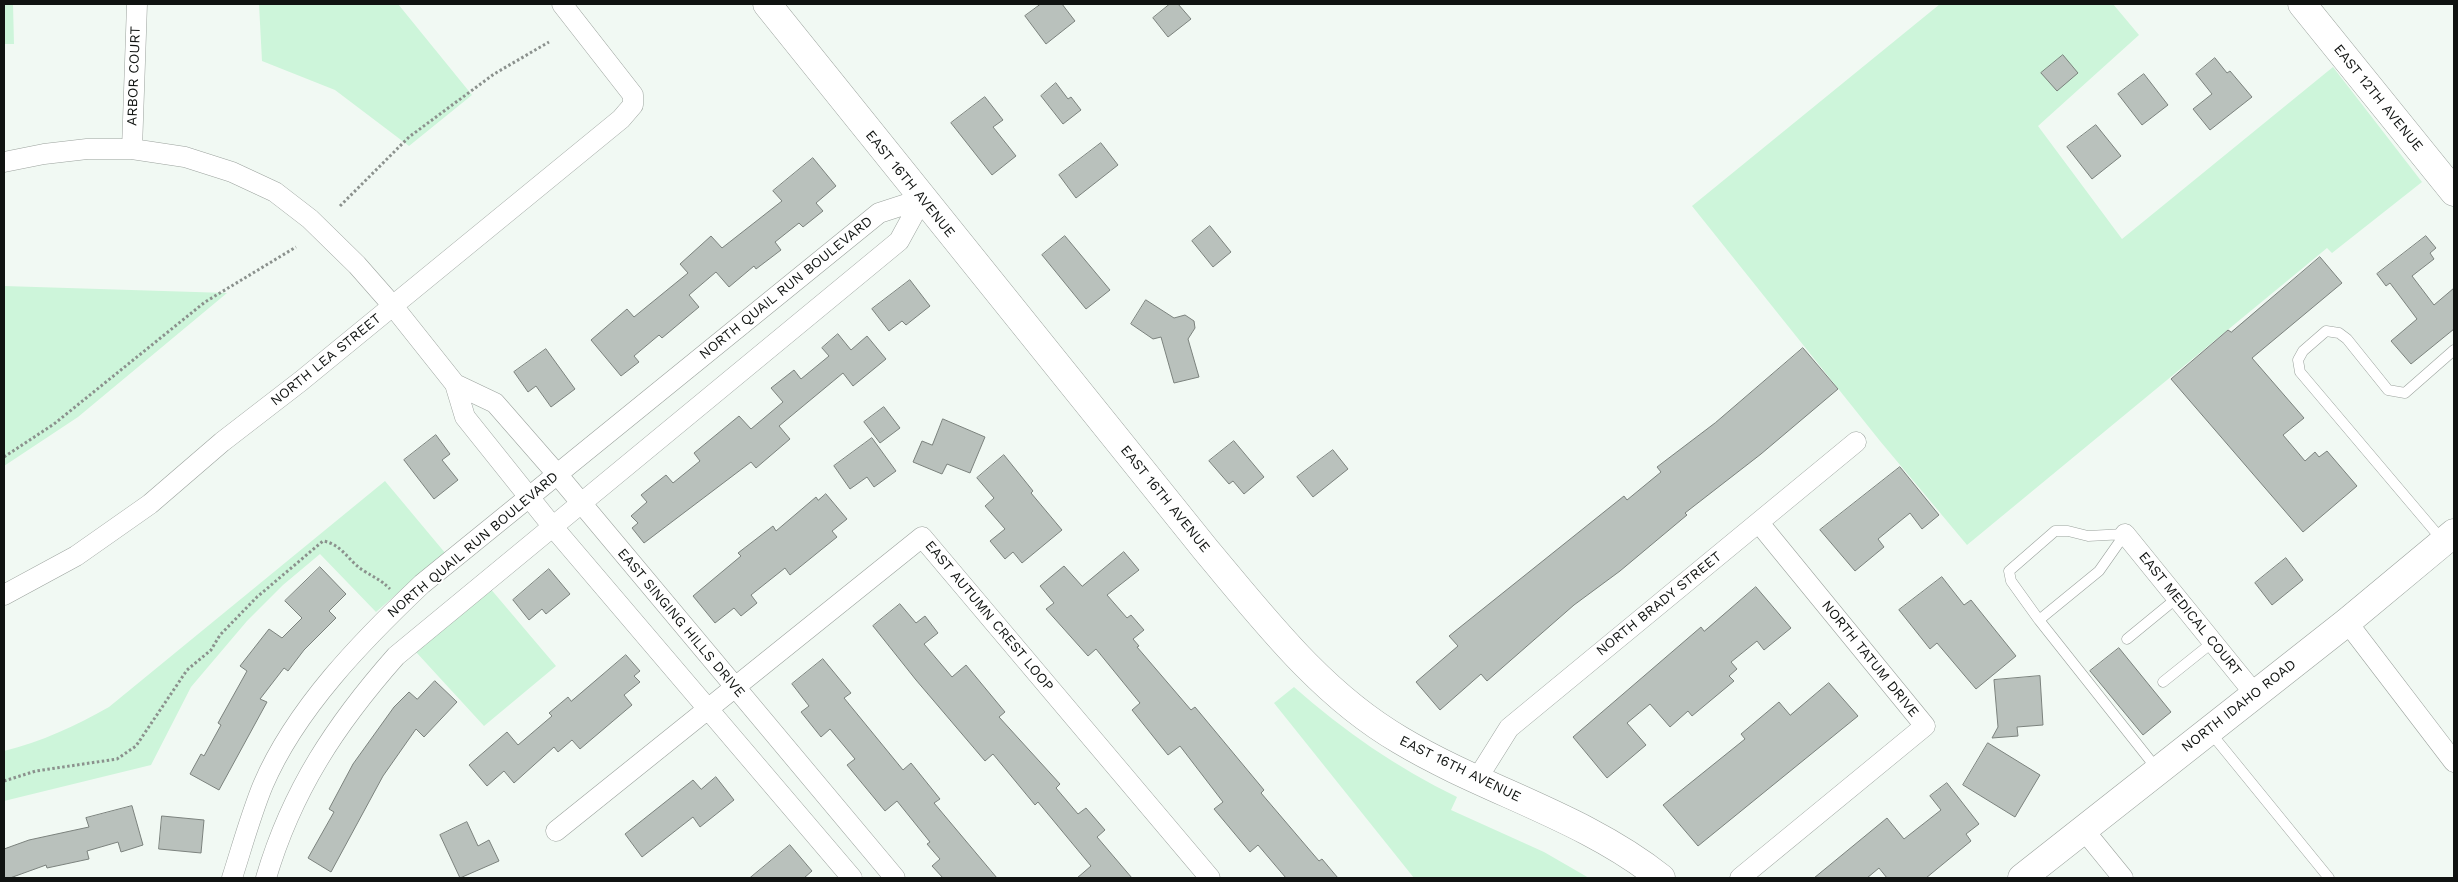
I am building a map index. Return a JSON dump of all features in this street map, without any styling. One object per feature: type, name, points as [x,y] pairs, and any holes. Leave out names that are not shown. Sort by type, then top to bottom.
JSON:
[{"type":"street","name":"ARBOR COURT","points":[[132,149],[137,4]]},
{"type":"street","name":"NORTH LEA STREET","points":[[4,596],[76,556],[150,504],[222,442],[301,381],[621,119],[633,105],[634,95],[562,4]]},
{"type":"street","name":"EAST 16TH AVENUE","points":[[767,4],[1206,550],[1265,620],[1317,676],[1365,717],[1398,739],[1429,757],[1583,828],[1661,878]]},
{"type":"street","name":"EAST 12TH AVENUE","points":[[2302,4],[2454,192]]},
{"type":"street","name":"EAST SINGING HILLS DRIVE","points":[[4,162],[44,154],[87,149],[132,149],[185,157],[232,172],[275,192],[317,225],[358,265],[455,384],[465,417],[552,526],[852,878]]},
{"type":"street","name":"NORTH QUAIL RUN BOULEVARD","points":[[232,878],[264,784],[287,742],[323,688],[382,622],[422,584],[879,213],[922,199]]},
{"type":"street","points":[[266,878],[299,794],[325,746],[357,701],[396,656],[899,241],[922,199]]},
{"type":"street","name":"EAST SINGING HILLS DRIVE","points":[[455,384],[495,402],[895,878]]},
{"type":"street","name":"NORTH BRADY STREET","points":[[1477,779],[1509,728],[1856,442]]},
{"type":"street","name":"NORTH TATUM DRIVE","points":[[1740,878],[1925,726],[1759,523]]},
{"type":"street","name":"EAST MEDICAL COURT","points":[[2125,534],[2254,693]]},
{"type":"street","name":"EAST AUTUMN CREST LOOP","points":[[736,687],[922,537],[1210,878]]},
{"type":"street","name":"NORTH IDAHO ROAD","points":[[2022,878],[2254,693],[2347,622],[2449,537]]},
{"type":"street","points":[[2347,622],[2454,762]]},
{"type":"street","points":[[556,831],[736,687]]},
{"type":"street","points":[[2083,829],[2123,878]]},
{"type":"lane","points":[[2449,537],[2300,372],[2298,360],[2303,352],[2326,331],[2339,333],[2347,339],[2388,390],[2405,393],[2454,350]]},
{"type":"lane","points":[[2125,534],[2088,536],[2055,530],[2009,571],[2011,581],[2039,620],[2158,770]]},
{"type":"lane","points":[[2039,620],[2099,572],[2125,534]]},
{"type":"lane","points":[[2127,639],[2177,598]]},
{"type":"lane","points":[[2163,682],[2213,642]]},
{"type":"lane","points":[[2209,730],[2329,878]]},
{"type":"path","points":[[340,206],[409,137],[494,74],[549,42]]},
{"type":"path","points":[[4,457],[54,424],[205,302],[296,247]]},
{"type":"path","points":[[4,781],[36,771],[117,759],[128,753],[145,735],[187,670],[211,650],[220,635],[257,596],[323,541],[332,542],[363,571],[378,578],[390,590]]},
{"type":"green space","points":[[4,4],[13,4],[14,44],[4,44]]},
{"type":"green space","points":[[259,4],[398,4],[472,95],[409,146],[335,90],[262,61]]},
{"type":"green space","points":[[1940,4],[2113,4],[2139,35],[2038,126],[2122,239],[2333,67],[2422,182],[2332,253],[2327,248],[1967,545],[1880,441],[1692,206]]},
{"type":"green space","points":[[4,286],[227,293],[78,417],[4,466]]},
{"type":"green space","points":[[385,481],[446,554],[376,612],[320,554],[283,585],[247,621],[191,687],[151,765],[4,801],[4,751],[58,733],[109,707]]},
{"type":"green space","points":[[489,587],[556,666],[484,726],[416,652]]},
{"type":"green space","points":[[1294,687],[1332,719],[1372,748],[1413,774],[1457,797],[1451,810],[1544,852],[1589,878],[1414,878],[1274,703]]},
{"type":"building","points":[[1041,4],[1062,4],[1075,21],[1046,44],[1025,16]]},
{"type":"building","points":[[1170,4],[1178,4],[1191,19],[1168,37],[1153,18]]},
{"type":"building","points":[[2063,55],[2078,73],[2057,91],[2041,73]]},
{"type":"building","points":[[2215,58],[2227,73],[2230,71],[2252,97],[2210,130],[2193,109],[2212,94],[2196,74]]},
{"type":"building","points":[[2144,74],[2168,105],[2142,125],[2118,94]]},
{"type":"building","points":[[1056,83],[1068,99],[1071,97],[1081,110],[1063,124],[1041,96]]},
{"type":"building","points":[[985,97],[1003,120],[993,127],[1016,156],[992,175],[951,123]]},
{"type":"building","points":[[2096,125],[2121,156],[2092,179],[2067,147]]},
{"type":"building","points":[[1101,143],[1118,165],[1076,198],[1059,175]]},
{"type":"building","points":[[813,158],[836,186],[816,203],[823,211],[803,227],[799,223],[775,242],[781,250],[756,269],[754,266],[729,287],[716,272],[689,295],[699,307],[662,338],[659,335],[634,356],[639,362],[621,376],[591,340],[627,309],[634,317],[688,273],[680,264],[711,236],[722,248],[782,201],[773,191]]},
{"type":"building","points":[[1210,226],[1231,252],[1213,267],[1192,241]]},
{"type":"building","points":[[1065,236],[1110,290],[1086,309],[1042,255]]},
{"type":"building","points":[[2426,236],[2436,248],[2430,253],[2434,259],[2412,276],[2434,305],[2454,288],[2454,329],[2411,364],[2391,341],[2417,319],[2390,283],[2386,286],[2377,274]]},
{"type":"building","points":[[2320,257],[2342,283],[2252,358],[2304,418],[2283,435],[2305,461],[2315,452],[2319,457],[2327,451],[2357,486],[2303,532],[2171,379],[2228,330],[2231,332]]},
{"type":"building","points":[[910,280],[930,306],[906,325],[902,321],[889,331],[872,309]]},
{"type":"building","points":[[1146,300],[1174,318],[1185,315],[1194,321],[1195,328],[1188,339],[1199,377],[1174,383],[1161,337],[1153,339],[1131,324]]},
{"type":"building","points":[[838,334],[851,350],[867,336],[886,359],[853,386],[843,373],[779,426],[790,439],[756,468],[751,462],[644,543],[632,528],[638,523],[631,516],[647,502],[641,495],[666,475],[673,483],[700,461],[694,453],[739,416],[751,429],[783,402],[771,388],[794,370],[801,379],[829,356],[822,348]]},
{"type":"building","points":[[1803,348],[1838,389],[1761,454],[1685,513],[1687,515],[1620,571],[1574,605],[1487,681],[1481,674],[1440,710],[1416,682],[1458,646],[1449,636],[1624,496],[1627,500],[1661,472],[1657,467],[1715,423]]},
{"type":"building","points":[[546,349],[575,389],[551,407],[536,386],[528,392],[514,372]]},
{"type":"building","points":[[884,407],[900,428],[880,443],[864,422]]},
{"type":"building","points":[[943,419],[985,437],[970,473],[947,464],[942,474],[913,462],[922,441],[932,445]]},
{"type":"building","points":[[436,435],[450,454],[442,460],[458,480],[434,499],[404,460]]},
{"type":"building","points":[[872,438],[896,471],[874,487],[867,477],[850,489],[834,466]]},
{"type":"building","points":[[1234,441],[1264,477],[1244,494],[1233,481],[1229,484],[1209,461]]},
{"type":"building","points":[[1333,450],[1348,469],[1313,497],[1297,477]]},
{"type":"building","points":[[1004,455],[1033,491],[1031,493],[1062,530],[1022,563],[1013,552],[1005,559],[990,541],[1005,529],[985,506],[994,498],[977,478]]},
{"type":"building","points":[[1900,467],[1939,515],[1922,529],[1910,513],[1878,539],[1884,547],[1855,571],[1820,530]]},
{"type":"building","points":[[826,494],[847,519],[832,531],[837,537],[790,575],[785,568],[751,595],[757,603],[741,616],[734,608],[715,623],[693,596],[741,556],[738,553],[773,526],[776,531],[816,497],[818,500]]},
{"type":"building","points":[[1124,552],[1139,570],[1107,595],[1127,618],[1131,615],[1144,630],[1133,639],[1139,646],[1137,647],[1191,710],[1195,707],[1264,790],[1261,793],[1319,861],[1322,859],[1338,878],[1286,878],[1258,845],[1250,852],[1214,809],[1223,802],[1180,746],[1168,755],[1132,710],[1140,703],[1096,649],[1088,656],[1046,609],[1054,603],[1040,586],[1064,566],[1082,586]]},
{"type":"building","points":[[2286,558],[2303,580],[2272,605],[2255,583]]},
{"type":"building","points":[[320,567],[346,594],[329,611],[336,618],[304,650],[288,671],[284,668],[260,699],[267,702],[219,790],[190,774],[201,754],[204,756],[221,725],[218,723],[247,671],[240,666],[269,629],[282,638],[302,618],[285,601]]},
{"type":"building","points":[[549,569],[570,594],[546,614],[542,609],[529,620],[513,600]]},
{"type":"building","points":[[1942,577],[1964,605],[1971,600],[2016,656],[1976,689],[1937,643],[1930,649],[1899,610]]},
{"type":"building","points":[[1756,587],[1791,628],[1764,650],[1757,641],[1731,662],[1737,669],[1729,676],[1734,681],[1692,716],[1688,711],[1670,727],[1650,704],[1627,723],[1646,745],[1607,778],[1573,737],[1701,627],[1704,631]]},
{"type":"building","points":[[900,604],[916,623],[925,616],[938,633],[924,644],[952,677],[966,665],[1005,712],[999,717],[1060,784],[1056,788],[1078,814],[1086,808],[1105,830],[1097,837],[1132,878],[1077,878],[1091,866],[1038,802],[1035,805],[993,754],[985,761],[873,626]]},
{"type":"building","points":[[2119,648],[2171,712],[2143,735],[2090,671]]},
{"type":"building","points":[[626,655],[640,671],[634,676],[640,682],[624,695],[632,705],[580,749],[572,740],[558,752],[554,747],[514,783],[504,771],[487,786],[469,765],[507,732],[518,745],[552,716],[549,713],[568,697],[571,701]]},
{"type":"building","points":[[823,659],[851,693],[844,698],[903,770],[911,763],[940,799],[934,803],[997,878],[943,878],[932,866],[940,859],[927,844],[930,842],[897,801],[885,811],[847,765],[855,759],[830,729],[821,737],[801,712],[809,706],[792,684]]},
{"type":"building","points":[[2040,676],[2043,725],[2017,727],[2018,736],[1992,738],[1998,727],[1994,680]]},
{"type":"building","points":[[435,681],[457,702],[424,737],[416,729],[383,776],[331,872],[308,858],[334,812],[329,809],[353,764],[394,707],[409,692],[417,699]]},
{"type":"building","points":[[1829,683],[1858,716],[1698,846],[1663,805],[1745,739],[1741,734],[1779,702],[1790,715]]},
{"type":"building","points":[[1988,743],[2040,775],[2015,817],[1963,785]]},
{"type":"building","points":[[716,777],[734,800],[700,827],[693,817],[642,857],[625,834],[693,780],[701,789]]},
{"type":"building","points":[[1947,783],[1979,824],[1966,834],[1971,841],[1926,878],[1887,878],[1879,868],[1867,878],[1814,878],[1887,818],[1904,839],[1941,810],[1930,796]]},
{"type":"building","points":[[132,806],[143,845],[121,852],[118,842],[87,851],[89,859],[47,868],[46,865],[10,878],[4,878],[4,849],[29,840],[89,827],[86,818]]},
{"type":"building","points":[[162,816],[204,820],[201,853],[159,849]]},
{"type":"building","points":[[467,822],[478,846],[489,840],[499,861],[460,878],[440,835]]},
{"type":"building","points":[[790,845],[812,871],[804,878],[750,878]]}]
